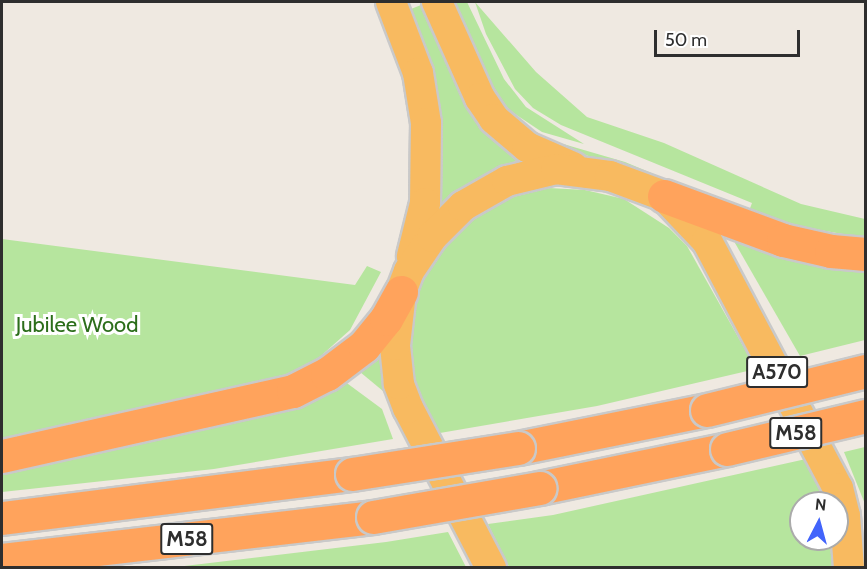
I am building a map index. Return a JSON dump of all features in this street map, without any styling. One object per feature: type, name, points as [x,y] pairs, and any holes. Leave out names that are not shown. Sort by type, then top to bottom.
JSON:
[{"type":"highway","name":"A570","points":[[391,2],[418,73],[426,123],[425,203],[405,281],[395,345],[399,384],[408,408],[491,567]]},
{"type":"highway","name":"A570","points":[[437,2],[480,98],[494,119],[527,147],[580,170],[636,183],[664,196],[698,228],[714,250],[837,488],[847,526],[849,567]]},
{"type":"highway","name":"A570","points":[[405,281],[443,224],[484,192],[533,173],[580,170]]},
{"type":"highway","points":[[664,196],[783,240],[831,251],[866,254]]},
{"type":"highway","points":[[2,456],[293,391],[327,374],[364,346],[386,319],[405,281]]},
{"type":"highway","name":"M58","points":[[2,518],[352,474],[518,448],[707,410],[866,371]]},
{"type":"highway","name":"M58","points":[[2,560],[373,516],[539,488],[727,449],[866,416]]},
{"type":"green space","points":[[452,2],[467,2],[504,79],[526,107],[584,144],[542,132],[509,110],[489,83]]},
{"type":"green space","points":[[475,2],[536,72],[587,117],[664,143],[801,204],[865,219],[865,238],[786,224],[749,211],[752,203],[561,125],[533,108],[515,89],[486,34]]},
{"type":"green space","points":[[426,3],[517,160],[437,212],[406,11]]},
{"type":"green space","points":[[513,121],[553,141],[625,162],[733,207],[624,165],[549,146]]},
{"type":"green space","points":[[549,188],[585,190],[624,199],[669,228],[687,246],[756,369],[597,406],[434,434],[410,386],[406,360],[411,305],[421,280],[438,250],[477,212],[509,198]]},
{"type":"green space","points":[[738,236],[865,266],[865,340],[800,356],[735,243]]},
{"type":"green space","name":"Jubilee Wood","points":[[2,239],[355,285],[367,266],[381,272],[350,330],[323,354],[328,361],[277,382],[2,442]]},
{"type":"green space","points":[[380,342],[389,396],[354,367]]},
{"type":"green space","points":[[340,378],[382,409],[393,439],[214,469],[2,492],[2,465]]},
{"type":"green space","points":[[866,447],[865,504],[844,452]]},
{"type":"green space","points":[[806,459],[820,491],[789,491],[789,551],[833,551],[832,567],[509,567],[488,524],[553,515]]},
{"type":"green space","points":[[448,532],[466,567],[176,567],[386,542]]}]
